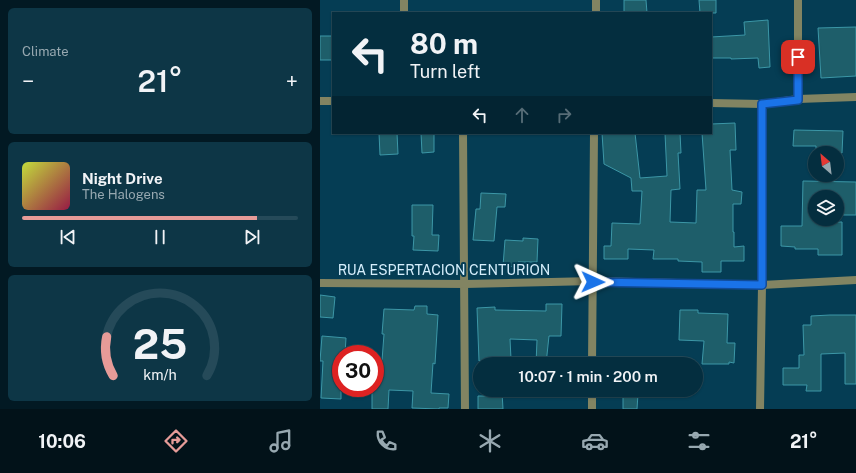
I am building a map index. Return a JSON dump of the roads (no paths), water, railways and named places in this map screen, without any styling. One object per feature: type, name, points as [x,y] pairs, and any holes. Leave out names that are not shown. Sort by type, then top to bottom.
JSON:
[{"type":"street","points":[[404,0],[404,12]]},
{"type":"street","points":[[596,0],[596,12]]},
{"type":"street","points":[[798,0],[798,100]]},
{"type":"street","points":[[712,103],[762,104],[798,100],[856,97]]},
{"type":"street","points":[[320,101],[332,100]]},
{"type":"street","points":[[760,409],[762,104]]},
{"type":"street","points":[[463,134],[465,409]]},
{"type":"street","points":[[592,357],[594,134]]},
{"type":"street","name":"RUA ESPERTACION CENTURION","points":[[320,283],[465,284],[593,282],[762,285],[856,280]]},
{"type":"street","points":[[592,397],[592,409]]}]
